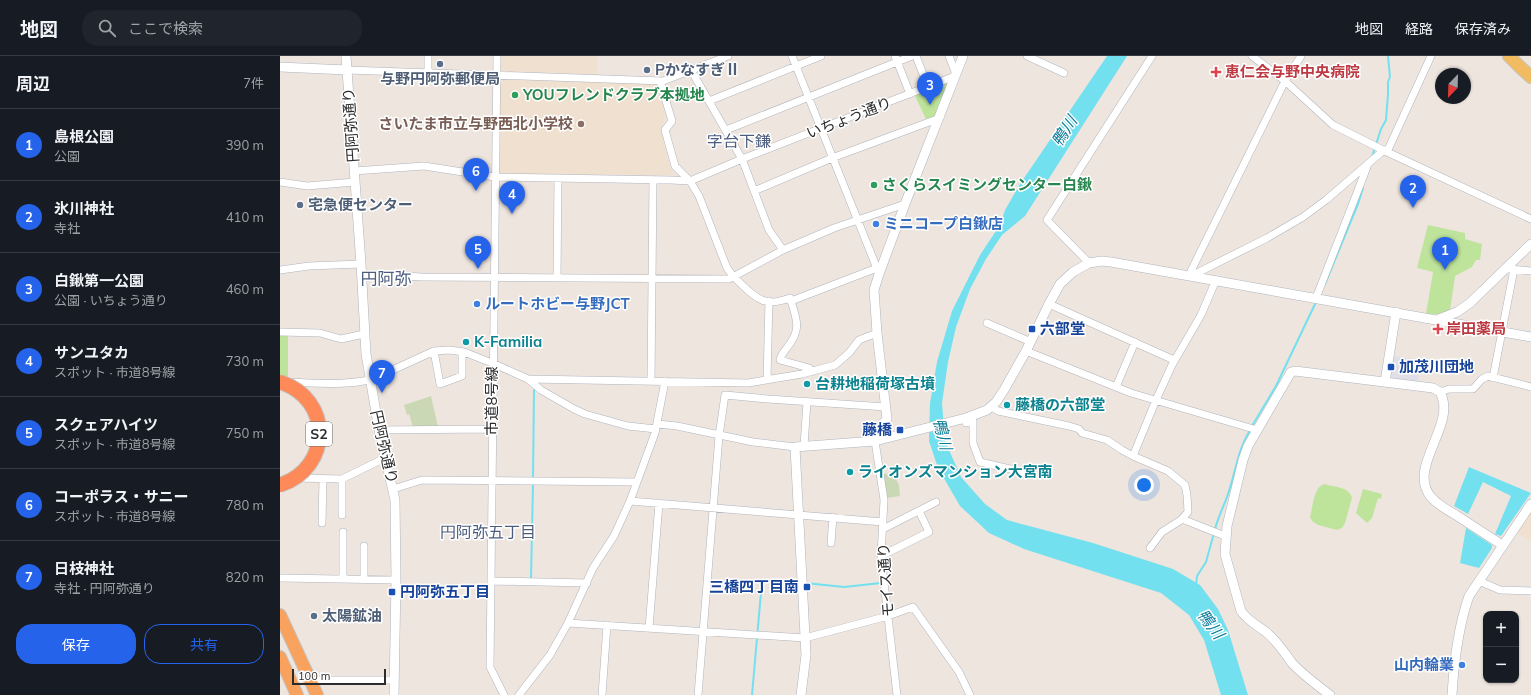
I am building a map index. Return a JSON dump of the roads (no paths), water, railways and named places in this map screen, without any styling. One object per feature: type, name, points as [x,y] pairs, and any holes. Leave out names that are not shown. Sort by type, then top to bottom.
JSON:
[{"type":"highway","name":"S2","points":[[280,382],[298,391],[309,401],[317,418],[320,433],[316,452],[309,465],[298,476],[280,485]]},
{"type":"highway","points":[[280,616],[318,695]]},
{"type":"highway","points":[[280,657],[285,678],[297,695]]},
{"type":"main road","points":[[1509,56],[1531,77]]},
{"type":"street","name":"円阿弥通り","points":[[346,56],[362,274],[364,334],[369,380],[384,458],[394,490],[396,510],[394,695]]},
{"type":"street","points":[[428,56],[428,72]]},
{"type":"street","name":"市道8号線","points":[[496,56],[490,667],[504,695]]},
{"type":"street","points":[[280,67],[663,81],[718,58],[728,56]]},
{"type":"street","points":[[792,56],[878,271]]},
{"type":"street","points":[[709,101],[821,56]]},
{"type":"street","points":[[726,130],[808,98],[896,59],[912,56]]},
{"type":"street","points":[[916,56],[928,87]]},
{"type":"street","points":[[949,56],[956,75]]},
{"type":"street","points":[[875,441],[880,427],[887,420],[877,333],[874,290],[878,271],[940,118],[963,56]]},
{"type":"street","points":[[1028,56],[1064,73]]},
{"type":"street","points":[[1089,263],[1048,220],[1152,56]]},
{"type":"street","points":[[1252,56],[1285,81],[1334,126],[1531,219]]},
{"type":"street","points":[[1191,275],[1285,81],[1301,56]]},
{"type":"street","points":[[1191,275],[1267,238],[1303,217],[1385,151],[1430,56]]},
{"type":"street","points":[[896,59],[910,94]]},
{"type":"street","points":[[691,70],[742,159],[769,230],[783,250]]},
{"type":"street","name":"いちょう通り","points":[[690,181],[956,75]]},
{"type":"street","points":[[660,81],[672,121],[665,130],[675,166],[690,181],[699,196],[727,268],[734,277],[762,300],[779,302],[790,298],[797,319],[796,335],[781,356],[780,360],[809,368],[812,371]]},
{"type":"street","points":[[754,191],[832,158],[940,118]]},
{"type":"street","points":[[1316,298],[1367,165]]},
{"type":"street","points":[[354,171],[424,166],[495,177],[690,181]]},
{"type":"street","points":[[557,278],[558,178]]},
{"type":"street","points":[[651,381],[653,180]]},
{"type":"street","points":[[280,182],[307,186],[355,182]]},
{"type":"street","points":[[362,274],[422,277],[730,279],[783,250],[857,220],[905,204]]},
{"type":"street","points":[[1437,320],[1457,312],[1470,303],[1510,269],[1531,244]]},
{"type":"street","points":[[280,382],[336,384],[369,380],[434,351],[449,350],[462,352],[492,363],[528,379],[541,390],[585,414],[628,426],[657,426],[692,429],[719,436],[753,442],[799,447],[875,441],[964,421],[980,414],[992,406],[1004,390],[1026,351],[1056,290],[1073,272],[1089,263],[1102,261],[1191,275],[1531,337]]},
{"type":"street","points":[[280,270],[309,266],[361,264]]},
{"type":"street","points":[[1510,269],[1531,271]]},
{"type":"street","points":[[1493,378],[1502,332],[1510,269]]},
{"type":"street","points":[[791,301],[878,271]]},
{"type":"street","points":[[1133,456],[1174,360],[1201,315],[1216,280]]},
{"type":"street","points":[[767,379],[769,301]]},
{"type":"street","points":[[1048,304],[1174,360]]},
{"type":"street","points":[[1385,382],[1396,312]]},
{"type":"street","points":[[986,323],[1030,342]]},
{"type":"street","points":[[280,332],[320,333],[341,339],[364,334]]},
{"type":"street","points":[[528,379],[748,383],[812,371],[835,365],[849,353],[859,340],[877,333]]},
{"type":"street","points":[[1116,387],[1135,342]]},
{"type":"street","points":[[434,351],[440,384],[462,376],[462,352]]},
{"type":"street","points":[[1026,351],[1116,387],[1257,430]]},
{"type":"street","points":[[1330,695],[1293,664],[1277,643],[1266,632],[1251,623],[1241,611],[1226,554],[1226,526],[1248,446],[1291,372],[1295,371],[1432,388],[1440,392],[1444,400],[1444,412],[1425,473],[1426,489],[1436,503],[1502,545]]},
{"type":"street","points":[[1440,392],[1449,389],[1473,389],[1482,379],[1488,376],[1531,387]]},
{"type":"street","points":[[519,695],[550,655],[568,623],[601,554],[614,536],[630,501],[657,426],[665,382]]},
{"type":"street","points":[[698,695],[719,436],[725,395],[886,407]]},
{"type":"street","points":[[800,695],[806,655],[806,638],[800,514],[799,447],[807,402]]},
{"type":"street","points":[[992,406],[998,411],[1079,429],[1082,433],[1108,440],[1133,456],[1168,471],[1185,485],[1188,512],[1182,519],[1162,532],[1150,548]]},
{"type":"street","points":[[964,421],[973,421],[973,442],[980,462],[1031,474]]},
{"type":"street","points":[[379,430],[492,429]]},
{"type":"street","name":"モイス通り","points":[[875,441],[884,500],[882,556],[897,695]]},
{"type":"street","points":[[280,478],[342,479],[384,458]]},
{"type":"street","points":[[322,523],[323,479]]},
{"type":"street","points":[[342,479],[342,515]]},
{"type":"street","points":[[394,490],[422,480],[637,482]]},
{"type":"street","points":[[630,501],[833,517],[883,526],[936,502]]},
{"type":"street","points":[[649,628],[659,503]]},
{"type":"street","points":[[1452,695],[1456,654],[1464,610],[1469,596],[1531,504]]},
{"type":"street","points":[[882,556],[929,532],[919,511]]},
{"type":"street","points":[[831,543],[833,517]]},
{"type":"street","points":[[1182,519],[1225,536]]},
{"type":"street","points":[[343,532],[343,579]]},
{"type":"street","points":[[364,546],[364,579]]},
{"type":"street","points":[[280,578],[396,580]]},
{"type":"street","points":[[491,581],[587,583]]},
{"type":"street","points":[[1479,581],[1500,590],[1531,591]]},
{"type":"street","points":[[568,623],[806,638],[888,616],[913,607],[959,672],[970,695]]},
{"type":"street","points":[[602,695],[607,625]]},
{"type":"street","points":[[310,680],[394,680]]},
{"type":"water","name":"鴨川","points":[[1107,56],[1127,56],[1025,216],[1002,235],[986,259],[970,289],[956,327],[948,362],[942,403],[945,441],[961,477],[985,504],[1007,520],[1093,543],[1173,569],[1200,585],[1218,609],[1228,630],[1248,695],[1221,695],[1204,640],[1189,615],[1161,593],[1024,549],[989,533],[960,506],[938,468],[929,441],[930,403],[937,362],[952,311],[980,255],[1000,225],[1005,210],[1020,184]]},
{"type":"water","points":[[1469,467],[1531,493],[1501,536],[1495,534],[1511,496],[1483,482],[1468,514],[1454,506]]},
{"type":"water","points":[[1466,528],[1492,545],[1492,548],[1479,568],[1460,563]]},
{"type":"waterway","points":[[1372,157],[1381,129],[1386,120],[1388,82],[1390,77],[1388,56]]},
{"type":"waterway","points":[[1325,284],[1358,204],[1363,188]]},
{"type":"waterway","points":[[1252,426],[1276,386],[1316,302]]},
{"type":"waterway","points":[[533,478],[534,390]]},
{"type":"waterway","points":[[1215,529],[1228,494],[1239,454],[1250,430]]},
{"type":"waterway","points":[[531,578],[533,484]]},
{"type":"waterway","points":[[1196,585],[1197,576],[1206,562],[1214,533]]},
{"type":"waterway","points":[[752,695],[762,581],[800,583]]},
{"type":"waterway","points":[[805,583],[844,587],[881,583]]},
{"type":"place","name":"与野円阿弥郵便局","points":[[440,64]]},
{"type":"place","name":"PかなすぎⅡ","points":[[647,70]]},
{"type":"place","name":"恵仁会与野中央病院","points":[[1216,72]]},
{"type":"place","name":"YOUフレンドクラブ本拠地","points":[[515,95]]},
{"type":"place","name":"白鍬第一公園","points":[[930,105]]},
{"type":"place","name":"さいたま市立与野西北小学校","points":[[581,124]]},
{"type":"place","name":"さくらスイミングセンター白鍬","points":[[874,185]]},
{"type":"place","name":"コーポラス・サニー","points":[[476,191]]},
{"type":"place","name":"宅急便センター","points":[[300,205]]},
{"type":"place","name":"氷川神社","points":[[1413,208]]},
{"type":"place","name":"サンユタカ","points":[[512,214]]},
{"type":"place","name":"ミニコープ白鍬店","points":[[876,224]]},
{"type":"place","name":"スクェアハイツ","points":[[478,269]]},
{"type":"place","name":"島根公園","points":[[1445,270]]},
{"type":"place","name":"ルートホビー与野JCT","points":[[477,304]]},
{"type":"place","name":"六部堂","points":[[1032,329]]},
{"type":"place","name":"岸田薬局","points":[[1438,329]]},
{"type":"place","name":"K-Familia","points":[[466,342]]},
{"type":"place","name":"加茂川団地","points":[[1391,367]]},
{"type":"place","name":"台耕地稲荷塚古墳","points":[[807,384]]},
{"type":"place","name":"日枝神社","points":[[382,393]]},
{"type":"place","name":"藤橋の六部堂","points":[[1007,405]]},
{"type":"place","name":"藤橋","points":[[900,430]]},
{"type":"place","name":"ライオンズマンション大宮南","points":[[850,472]]},
{"type":"place","name":"三橋四丁目南","points":[[807,587]]},
{"type":"place","name":"円阿弥五丁目","points":[[392,592]]},
{"type":"place","name":"太陽鉱油","points":[[314,616]]},
{"type":"place","name":"山内輪業","points":[[1462,665]]},
{"type":"district","name":"字台下鎌","points":[[739,141]]},
{"type":"district","name":"円阿弥","points":[[386,279]]},
{"type":"district","name":"円阿弥五丁目","points":[[488,532]]}]
